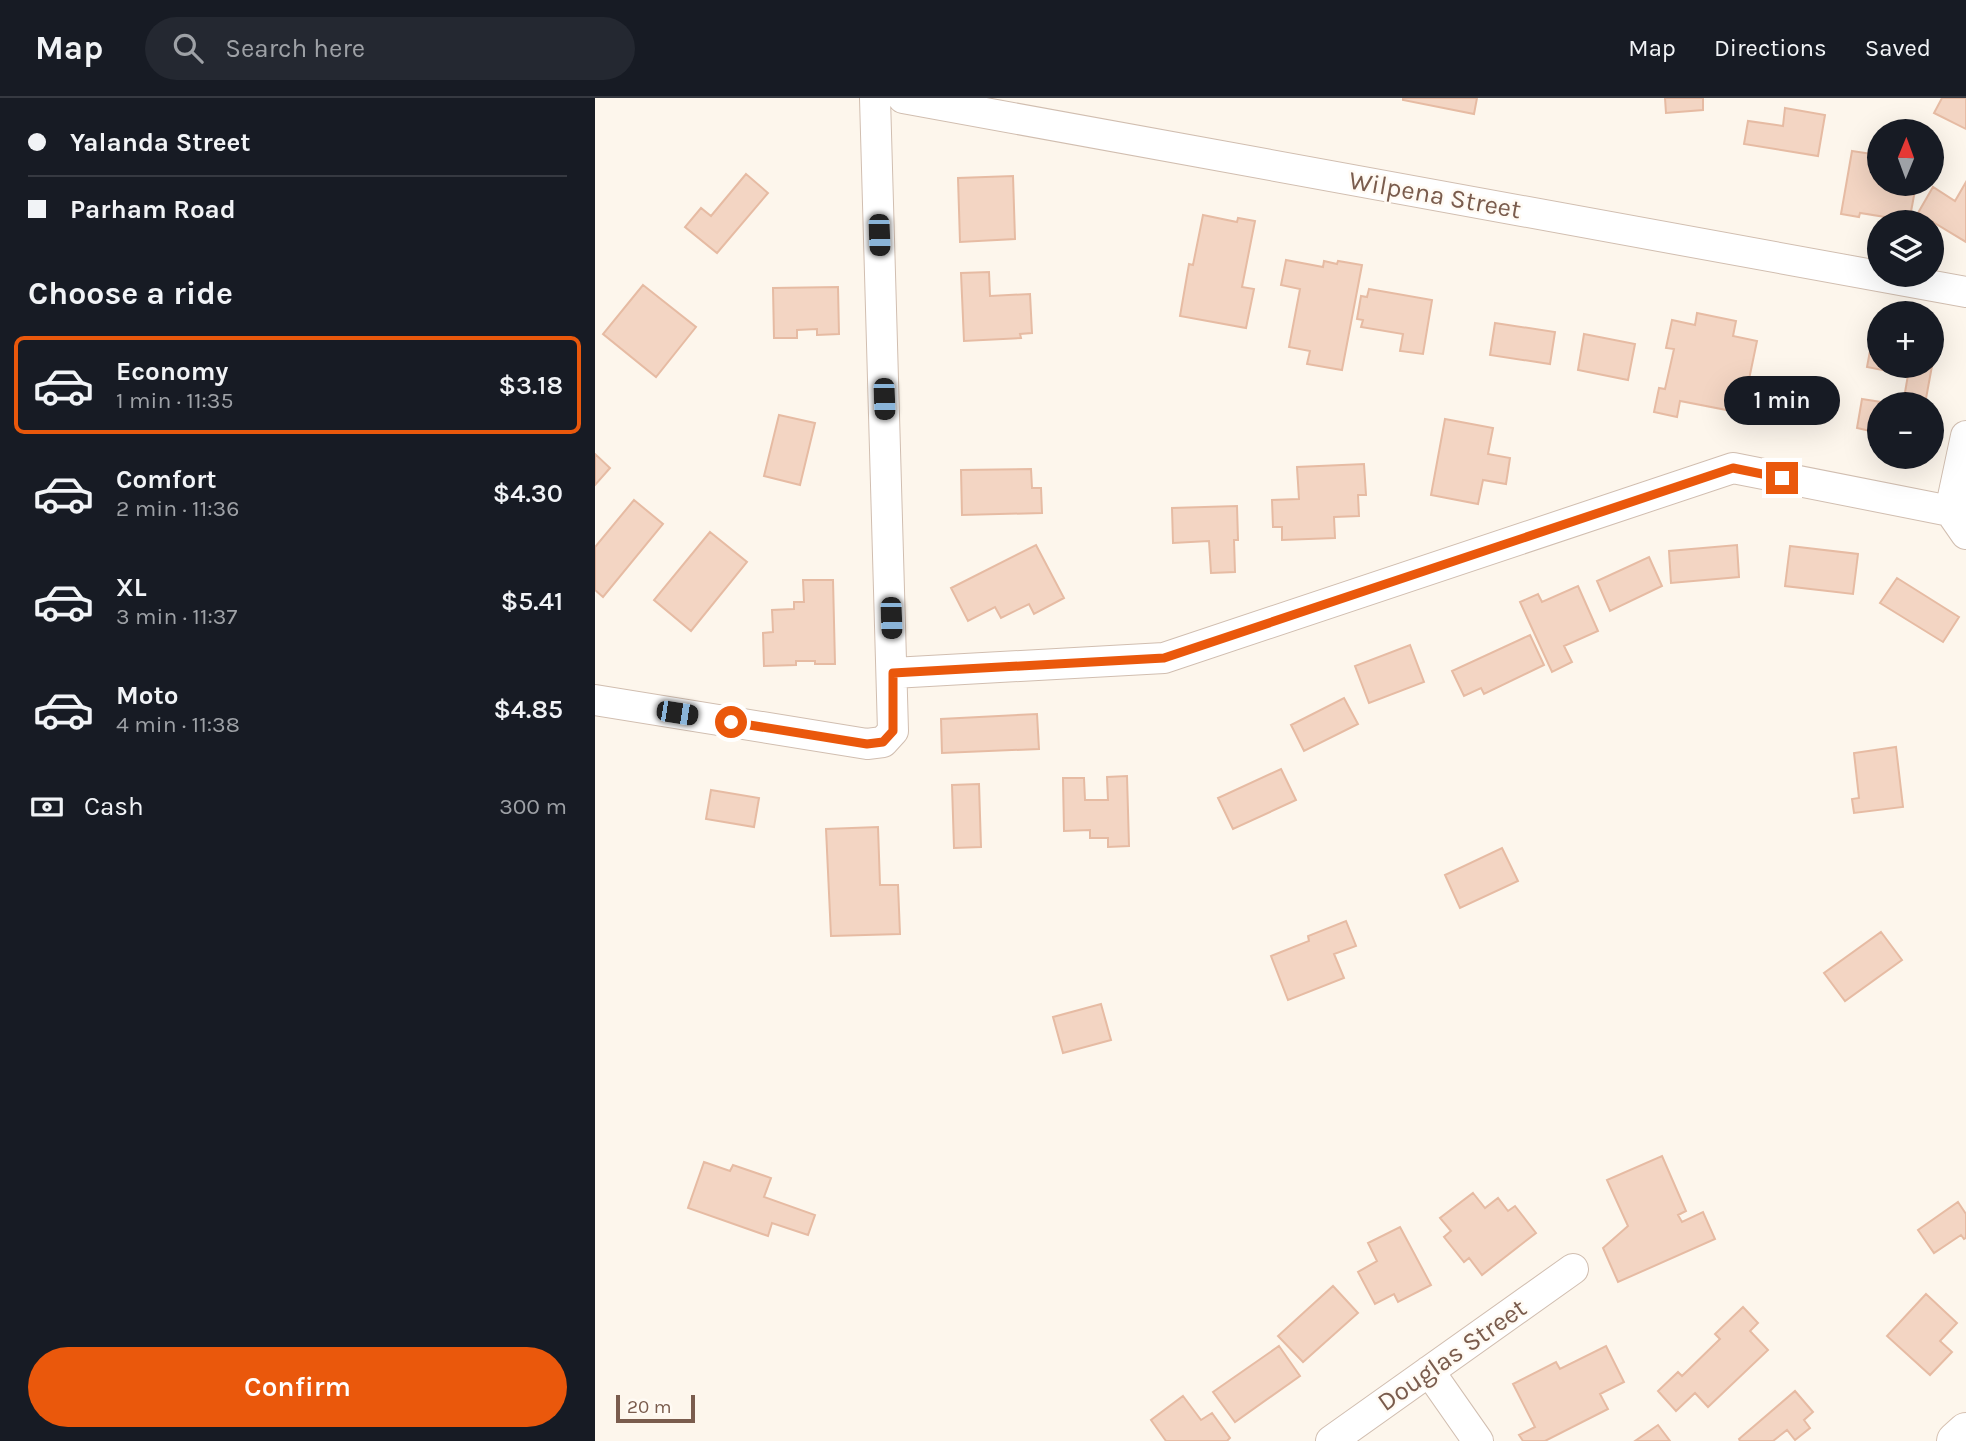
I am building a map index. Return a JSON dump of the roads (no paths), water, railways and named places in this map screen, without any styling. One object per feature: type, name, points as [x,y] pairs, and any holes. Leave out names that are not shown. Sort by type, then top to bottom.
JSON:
[{"type":"main road","points":[[1956,1441],[1966,1432]]},
{"type":"street","points":[[595,700],[867,744],[883,742],[893,731],[874,98]]},
{"type":"street","name":"Wilpena Street","points":[[903,98],[1966,292]]},
{"type":"street","points":[[893,673],[1164,658],[1733,468],[1958,523],[1966,436]]},
{"type":"street","name":"Douglas Street","points":[[1331,1441],[1573,1269]]},
{"type":"street","points":[[1429,1371],[1478,1441]]}]
